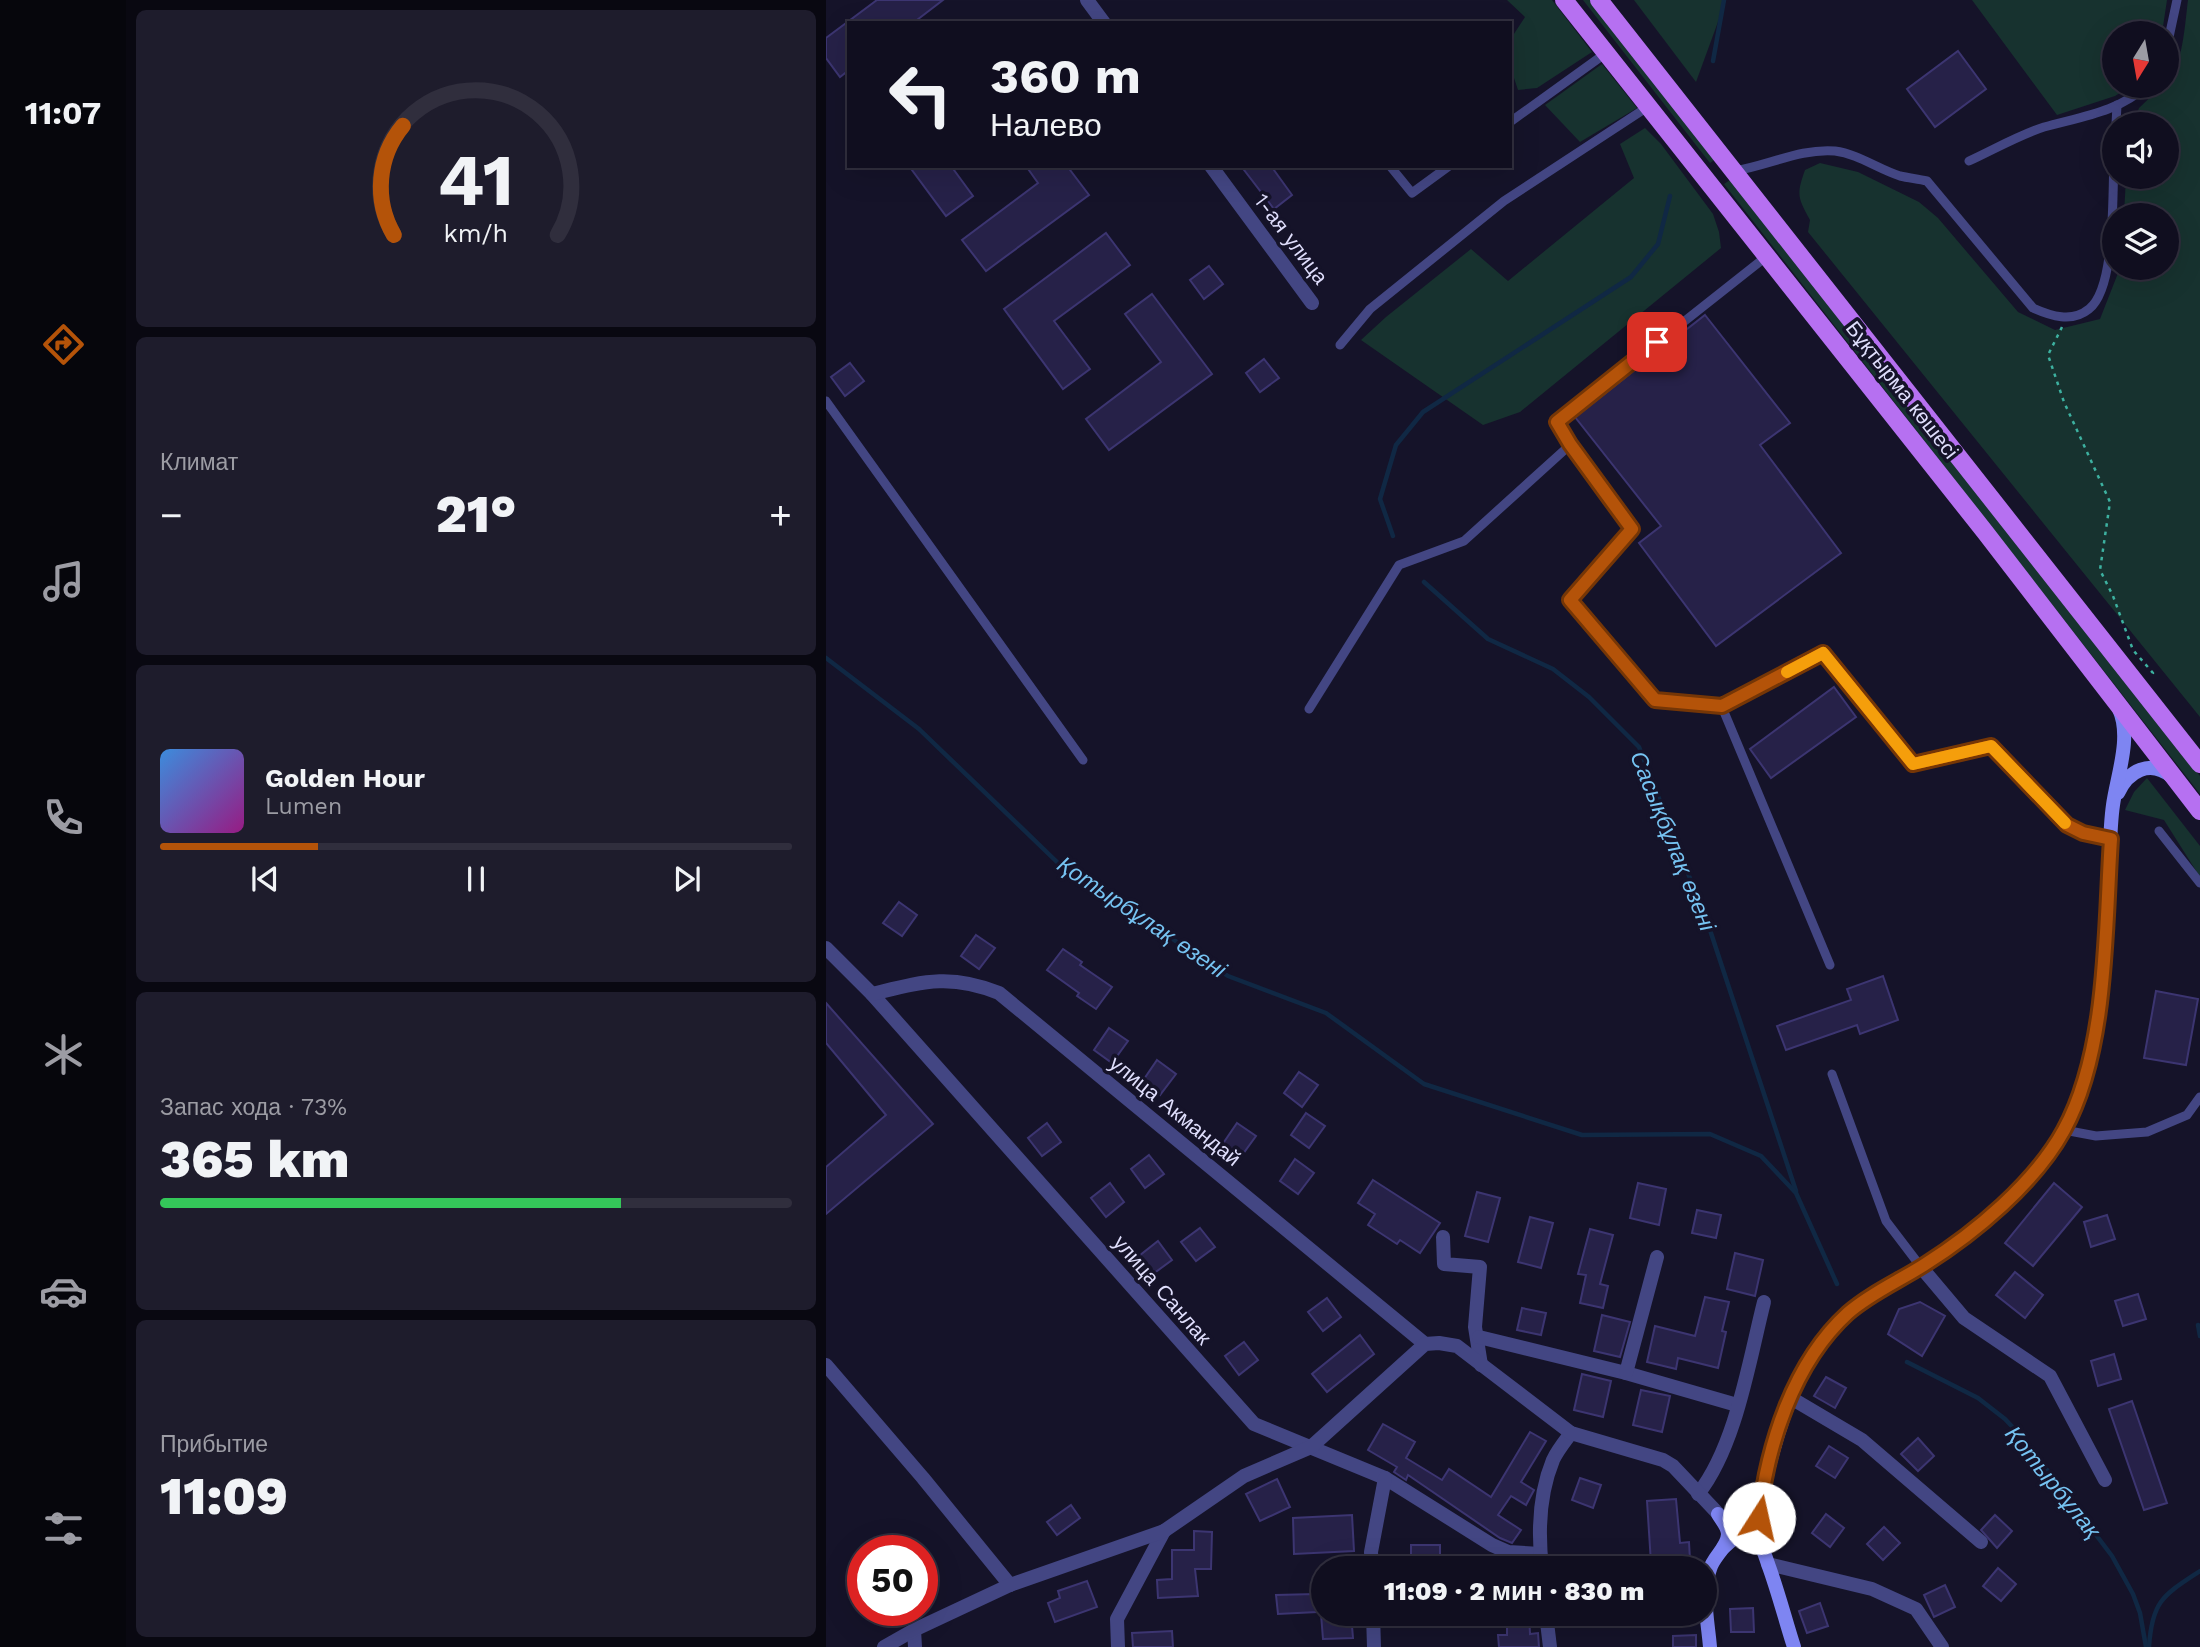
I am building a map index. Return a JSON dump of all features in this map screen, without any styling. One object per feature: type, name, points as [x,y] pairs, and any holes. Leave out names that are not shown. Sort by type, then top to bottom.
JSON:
[{"type":"main road","name":"Бұқтырма көшесі","points":[[1564,0],[1986,532],[2200,811]]},
{"type":"main road","name":"Бұқтырма көшесі","points":[[1599,0],[2200,764]]},
{"type":"main road","points":[[1713,187],[1732,171]]},
{"type":"main road","points":[[1722,1548],[1752,1521],[1791,1398],[1818,1349],[1847,1314],[1880,1290],[1921,1267],[1969,1233],[2001,1205],[2039,1165],[2064,1130],[2082,1085],[2096,1023],[2113,808],[2125,733],[2121,714],[2115,703]]},
{"type":"main road","points":[[2113,808],[2119,790],[2134,772],[2145,768],[2161,770],[2178,783]]},
{"type":"main road","points":[[1718,1514],[1732,1522],[1742,1521],[1752,1513],[1762,1496]]},
{"type":"main road","points":[[1762,1496],[1759,1533],[1794,1647]]},
{"type":"main road","points":[[1710,1647],[1706,1587],[1710,1566],[1727,1539],[1728,1532],[1718,1514]]},
{"type":"main road","points":[[1739,1535],[1768,1563]]},
{"type":"street","points":[[1087,0],[1103,21]]},
{"type":"street","name":"1-ая улица","points":[[1212,168],[1312,303]]},
{"type":"street","name":"улица Санлак","points":[[826,948],[872,994],[1254,1424],[1385,1478],[1492,1545],[1523,1556]]},
{"type":"street","name":"улица Акмандай","points":[[872,994],[939,979],[982,986],[999,993],[1425,1344]]},
{"type":"street","points":[[1443,1237],[1444,1264],[1480,1267],[1475,1327],[1479,1337],[1481,1365]]},
{"type":"street","points":[[1626,1373],[1657,1257]]},
{"type":"street","points":[[1921,1267],[1964,1318],[2050,1376],[2105,1480]]},
{"type":"street","points":[[1698,1494],[1717,1465],[1737,1405],[1764,1302]]},
{"type":"street","points":[[1479,1337],[1626,1373],[1737,1405]]},
{"type":"street","points":[[884,1647],[1010,1585],[1164,1531],[1244,1476],[1311,1447],[1425,1344],[1439,1342],[1457,1346],[1571,1433],[1673,1465],[1739,1535]]},
{"type":"street","points":[[826,1366],[923,1478],[1010,1585]]},
{"type":"street","points":[[1791,1398],[1862,1440],[1981,1542]]},
{"type":"street","points":[[1541,1556],[1540,1519],[1545,1490],[1554,1459],[1571,1433]]},
{"type":"street","points":[[1371,1556],[1385,1478]]},
{"type":"street","points":[[1118,1647],[1117,1619],[1164,1531]]},
{"type":"street","points":[[1768,1563],[1872,1588],[1916,1609],[1942,1647]]},
{"type":"street","points":[[1373,1626],[1374,1647]]},
{"type":"street","points":[[1547,1626],[1550,1647]]},
{"type":"street","points":[[914,1630],[915,1647]]},
{"type":"lane","points":[[2172,21],[2177,0]]},
{"type":"lane","points":[[1512,121],[1606,52]]},
{"type":"lane","points":[[1969,162],[2044,128],[2064,124],[2117,105],[2128,98]]},
{"type":"lane","points":[[2117,105],[2117,112]]},
{"type":"lane","points":[[1340,345],[1370,309],[1504,201],[1649,106]]},
{"type":"lane","points":[[1732,171],[1752,169],[1812,152],[1835,152],[1853,156],[1901,176],[1927,181],[2033,308],[2052,316],[2067,318],[2090,309],[2104,288],[2109,263],[2113,189]]},
{"type":"lane","points":[[1392,168],[1412,194],[1446,168]]},
{"type":"lane","points":[[1767,256],[1557,422],[1632,529],[1570,600],[1655,700],[1722,706],[1823,653],[1913,764],[1991,746],[2067,825],[2083,833],[2111,839]]},
{"type":"lane","points":[[826,401],[1083,760]]},
{"type":"lane","points":[[1309,709],[1399,565],[1464,541],[1570,444]]},
{"type":"lane","points":[[1722,706],[1830,965]]},
{"type":"lane","points":[[2159,831],[2200,883]]},
{"type":"lane","points":[[1832,1074],[1886,1221],[1921,1267]]},
{"type":"lane","points":[[2064,1130],[2096,1136],[2147,1132],[2187,1115],[2200,1097]]},
{"type":"path","points":[[2067,318],[2049,355],[2064,402],[2110,502],[2100,570],[2113,596],[2133,650],[2153,673],[2148,678]]},
{"type":"green space","points":[[1507,0],[1552,0],[1592,52],[1537,88],[1518,90],[1512,72],[1512,37],[1525,17]]},
{"type":"green space","points":[[1583,0],[1594,0],[1717,158],[1710,163]]},
{"type":"green space","points":[[1634,0],[1726,0],[1696,82]]},
{"type":"green space","points":[[1972,0],[2167,0],[2164,21],[2102,21],[2102,98],[2109,98],[2057,115]]},
{"type":"green space","points":[[2188,0],[2200,0],[2200,717],[1808,232],[1810,220],[1799,191],[1805,170],[1820,163],[1858,172],[1919,202],[1938,218],[2018,312],[2055,330],[2100,319],[2115,280],[2179,280],[2179,203],[2125,203],[2125,189],[2179,189],[2179,112],[2138,112],[2149,98],[2179,98],[2179,57]]},
{"type":"green space","points":[[1602,64],[1637,108],[1580,142],[1545,105]]},
{"type":"green space","points":[[1645,128],[1661,144],[1713,214],[1721,248],[1520,412],[1483,425],[1361,340],[1471,249],[1508,281],[1634,178],[1620,144]]},
{"type":"green space","points":[[1733,178],[2200,776],[2200,794],[1724,184]]},
{"type":"green space","points":[[2147,778],[2200,846],[2200,877],[2164,820],[2125,810],[2134,792]]},
{"type":"building","points":[[877,0],[943,0],[916,21],[849,21]]},
{"type":"building","points":[[847,22],[847,72],[840,77],[826,58],[826,38]]},
{"type":"building","points":[[1958,51],[1986,89],[1935,127],[1907,89]]},
{"type":"building","points":[[910,168],[952,168],[973,196],[946,216]]},
{"type":"building","points":[[1027,168],[1069,168],[1089,195],[986,271],[962,240],[1038,183]]},
{"type":"building","points":[[1243,168],[1272,168],[1292,195],[1274,209]]},
{"type":"building","points":[[1106,233],[1130,265],[1054,321],[1090,369],[1063,389],[1004,309]]},
{"type":"building","points":[[1209,266],[1223,284],[1204,299],[1190,280]]},
{"type":"building","points":[[1152,294],[1212,374],[1109,450],[1086,419],[1161,362],[1125,314]]},
{"type":"building","points":[[1705,315],[1790,423],[1760,445],[1841,553],[1716,646],[1639,543],[1661,526],[1575,417]]},
{"type":"building","points":[[1264,359],[1279,378],[1260,392],[1246,373]]},
{"type":"building","points":[[850,363],[864,381],[845,396],[831,377]]},
{"type":"building","points":[[1834,687],[1856,717],[1771,778],[1750,749]]},
{"type":"building","points":[[899,902],[917,915],[902,936],[883,923]]},
{"type":"building","points":[[976,935],[995,948],[979,969],[961,956]]},
{"type":"building","points":[[1063,949],[1082,962],[1080,965],[1112,987],[1096,1009],[1047,970]]},
{"type":"building","points":[[1883,976],[1898,1020],[1860,1034],[1857,1025],[1786,1050],[1777,1026],[1851,1000],[1847,989]]},
{"type":"building","points":[[2156,991],[2198,999],[2186,1065],[2144,1058]]},
{"type":"building","points":[[826,1003],[933,1124],[826,1214],[826,1167],[886,1115],[826,1043]]},
{"type":"building","points":[[1109,1028],[1128,1041],[1112,1063],[1094,1050]]},
{"type":"building","points":[[1157,1060],[1176,1074],[1160,1095],[1142,1082]]},
{"type":"building","points":[[1299,1072],[1318,1085],[1302,1107],[1284,1093]]},
{"type":"building","points":[[1306,1113],[1325,1126],[1309,1148],[1291,1135]]},
{"type":"building","points":[[1047,1123],[1061,1142],[1042,1156],[1028,1138]]},
{"type":"building","points":[[1237,1123],[1256,1136],[1240,1158],[1222,1145]]},
{"type":"building","points":[[1149,1155],[1164,1174],[1145,1188],[1131,1169]]},
{"type":"building","points":[[1295,1159],[1314,1173],[1298,1194],[1280,1181]]},
{"type":"building","points":[[1373,1180],[1440,1223],[1420,1253],[1400,1240],[1397,1244],[1368,1225],[1375,1214],[1358,1203]]},
{"type":"building","points":[[1110,1183],[1124,1202],[1106,1217],[1091,1198]]},
{"type":"building","points":[[1638,1183],[1666,1189],[1659,1225],[1630,1218]]},
{"type":"building","points":[[2054,1183],[2082,1207],[2033,1266],[2005,1243]]},
{"type":"building","points":[[1477,1192],[1500,1198],[1488,1242],[1465,1236]]},
{"type":"building","points":[[1697,1210],[1721,1215],[1716,1238],[1692,1233]]},
{"type":"building","points":[[2107,1215],[2115,1239],[2091,1247],[2084,1222]]},
{"type":"building","points":[[1530,1217],[1553,1223],[1541,1268],[1518,1262]]},
{"type":"building","points":[[1200,1228],[1215,1247],[1196,1261],[1181,1242]]},
{"type":"building","points":[[1590,1229],[1613,1235],[1600,1284],[1608,1286],[1603,1308],[1580,1303],[1586,1275],[1578,1274]]},
{"type":"building","points":[[1158,1241],[1172,1260],[1153,1274],[1139,1256]]},
{"type":"building","points":[[1735,1253],[1763,1260],[1755,1296],[1727,1289]]},
{"type":"building","points":[[2015,1272],[2043,1295],[2025,1318],[1996,1295]]},
{"type":"building","points":[[2138,1294],[2146,1319],[2123,1326],[2115,1301]]},
{"type":"building","points":[[1705,1297],[1729,1302],[1722,1331],[1726,1332],[1718,1368],[1678,1358],[1676,1369],[1647,1362],[1655,1326],[1695,1336]]},
{"type":"building","points":[[1327,1298],[1341,1317],[1323,1331],[1308,1312]]},
{"type":"building","points":[[1920,1302],[1945,1316],[1922,1356],[1888,1334],[1899,1309]]},
{"type":"building","points":[[1522,1308],[1546,1313],[1541,1335],[1517,1330]]},
{"type":"building","points":[[1602,1315],[1630,1322],[1620,1357],[1594,1351]]},
{"type":"building","points":[[1360,1335],[1374,1354],[1327,1392],[1312,1374]]},
{"type":"building","points":[[1244,1342],[1258,1360],[1239,1375],[1225,1356]]},
{"type":"building","points":[[2114,1354],[2121,1379],[2098,1386],[2091,1361]]},
{"type":"building","points":[[1582,1374],[1611,1381],[1603,1417],[1574,1410]]},
{"type":"building","points":[[1826,1377],[1846,1388],[1835,1408],[1814,1396]]},
{"type":"building","points":[[1641,1390],[1670,1396],[1662,1432],[1633,1425]]},
{"type":"building","points":[[2132,1401],[2167,1503],[2144,1510],[2109,1409]]},
{"type":"building","points":[[1383,1424],[1415,1442],[1406,1458],[1442,1480],[1449,1469],[1491,1497],[1530,1432],[1546,1441],[1521,1482],[1534,1490],[1526,1505],[1511,1496],[1498,1515],[1521,1530],[1512,1543],[1500,1538],[1408,1475],[1406,1480],[1394,1472],[1397,1467],[1368,1450]]},
{"type":"building","points":[[1918,1438],[1934,1456],[1918,1471],[1901,1454]]},
{"type":"building","points":[[1829,1446],[1848,1458],[1835,1478],[1816,1466]]},
{"type":"building","points":[[1580,1478],[1601,1485],[1593,1508],[1572,1500]]},
{"type":"building","points":[[1277,1479],[1290,1507],[1260,1521],[1246,1494]]},
{"type":"building","points":[[1676,1499],[1680,1543],[1689,1542],[1690,1556],[1651,1556],[1647,1501]]},
{"type":"building","points":[[1071,1505],[1080,1518],[1057,1535],[1047,1522]]},
{"type":"building","points":[[1826,1514],[1844,1528],[1830,1547],[1812,1533]]},
{"type":"building","points":[[1352,1515],[1354,1551],[1294,1554],[1293,1518]]},
{"type":"building","points":[[1995,1515],[2012,1531],[1997,1548],[1981,1530]]},
{"type":"building","points":[[1884,1527],[1900,1543],[1883,1560],[1867,1544]]},
{"type":"building","points":[[1194,1531],[1212,1532],[1211,1569],[1195,1569],[1198,1596],[1158,1598],[1157,1580],[1172,1579],[1172,1550],[1194,1550]]},
{"type":"building","points":[[1411,1545],[1440,1545],[1440,1556],[1411,1556]]},
{"type":"building","points":[[1998,1568],[2016,1584],[2001,1601],[1983,1586]]},
{"type":"building","points":[[1087,1581],[1097,1607],[1055,1622],[1048,1603],[1060,1598],[1058,1591]]},
{"type":"building","points":[[1945,1585],[1955,1607],[1934,1617],[1924,1595]]},
{"type":"building","points":[[1311,1594],[1311,1612],[1278,1614],[1276,1595]]},
{"type":"building","points":[[1820,1603],[1828,1626],[1807,1633],[1799,1611]]},
{"type":"building","points":[[1753,1608],[1754,1632],[1731,1632],[1730,1609]]},
{"type":"building","points":[[1322,1626],[1352,1626],[1353,1638],[1323,1639]]},
{"type":"building","points":[[1507,1626],[1530,1626],[1530,1634],[1538,1633],[1539,1647],[1499,1647],[1498,1635],[1507,1635]]},
{"type":"building","points":[[1172,1631],[1173,1647],[1133,1647],[1132,1633]]},
{"type":"building","points":[[1696,1635],[1696,1647],[1673,1647],[1673,1636]]},
{"type":"waterway","name":"Сасықбұлақ өзені","points":[[1713,61],[1724,0]]},
{"type":"waterway","name":"Сасықбұлақ өзені","points":[[1393,536],[1380,499],[1396,445],[1423,412],[1631,277],[1658,244],[1670,196]]},
{"type":"waterway","name":"Сасықбұлақ өзені","points":[[1424,582],[1488,639],[1553,669],[1589,697],[1639,747],[1710,930],[1796,1191]]},
{"type":"waterway","name":"Қотырбұлақ өзені","points":[[826,658],[919,729],[1057,862],[1228,976],[1326,1013],[1424,1084],[1582,1135],[1710,1134],[1761,1156],[1796,1193],[1837,1284]]},
{"type":"waterway","points":[[2198,1325],[2200,1336]]},
{"type":"waterway","name":"Қотырбұлақ","points":[[1907,1362],[1978,1398],[2005,1419],[2022,1437],[2112,1556],[2133,1594],[2140,1613],[2146,1647]]},
{"type":"waterway","points":[[2149,1647],[2153,1619],[2162,1600],[2200,1571]]},
{"type":"slow traffic","points":[[1787,672],[1823,653],[1913,764],[1991,746],[2065,823]]},
{"type":"route","points":[[1657,342],[1557,422],[1632,529],[1570,600],[1655,700],[1722,706],[1823,653],[1913,764],[1991,746],[2067,825],[2083,833],[2111,839],[2103,964],[2096,1023],[2082,1085],[2064,1130],[2019,1188],[1969,1233],[1921,1267],[1863,1301],[1833,1329],[1804,1370],[1783,1418],[1770,1461],[1759,1518]]}]
